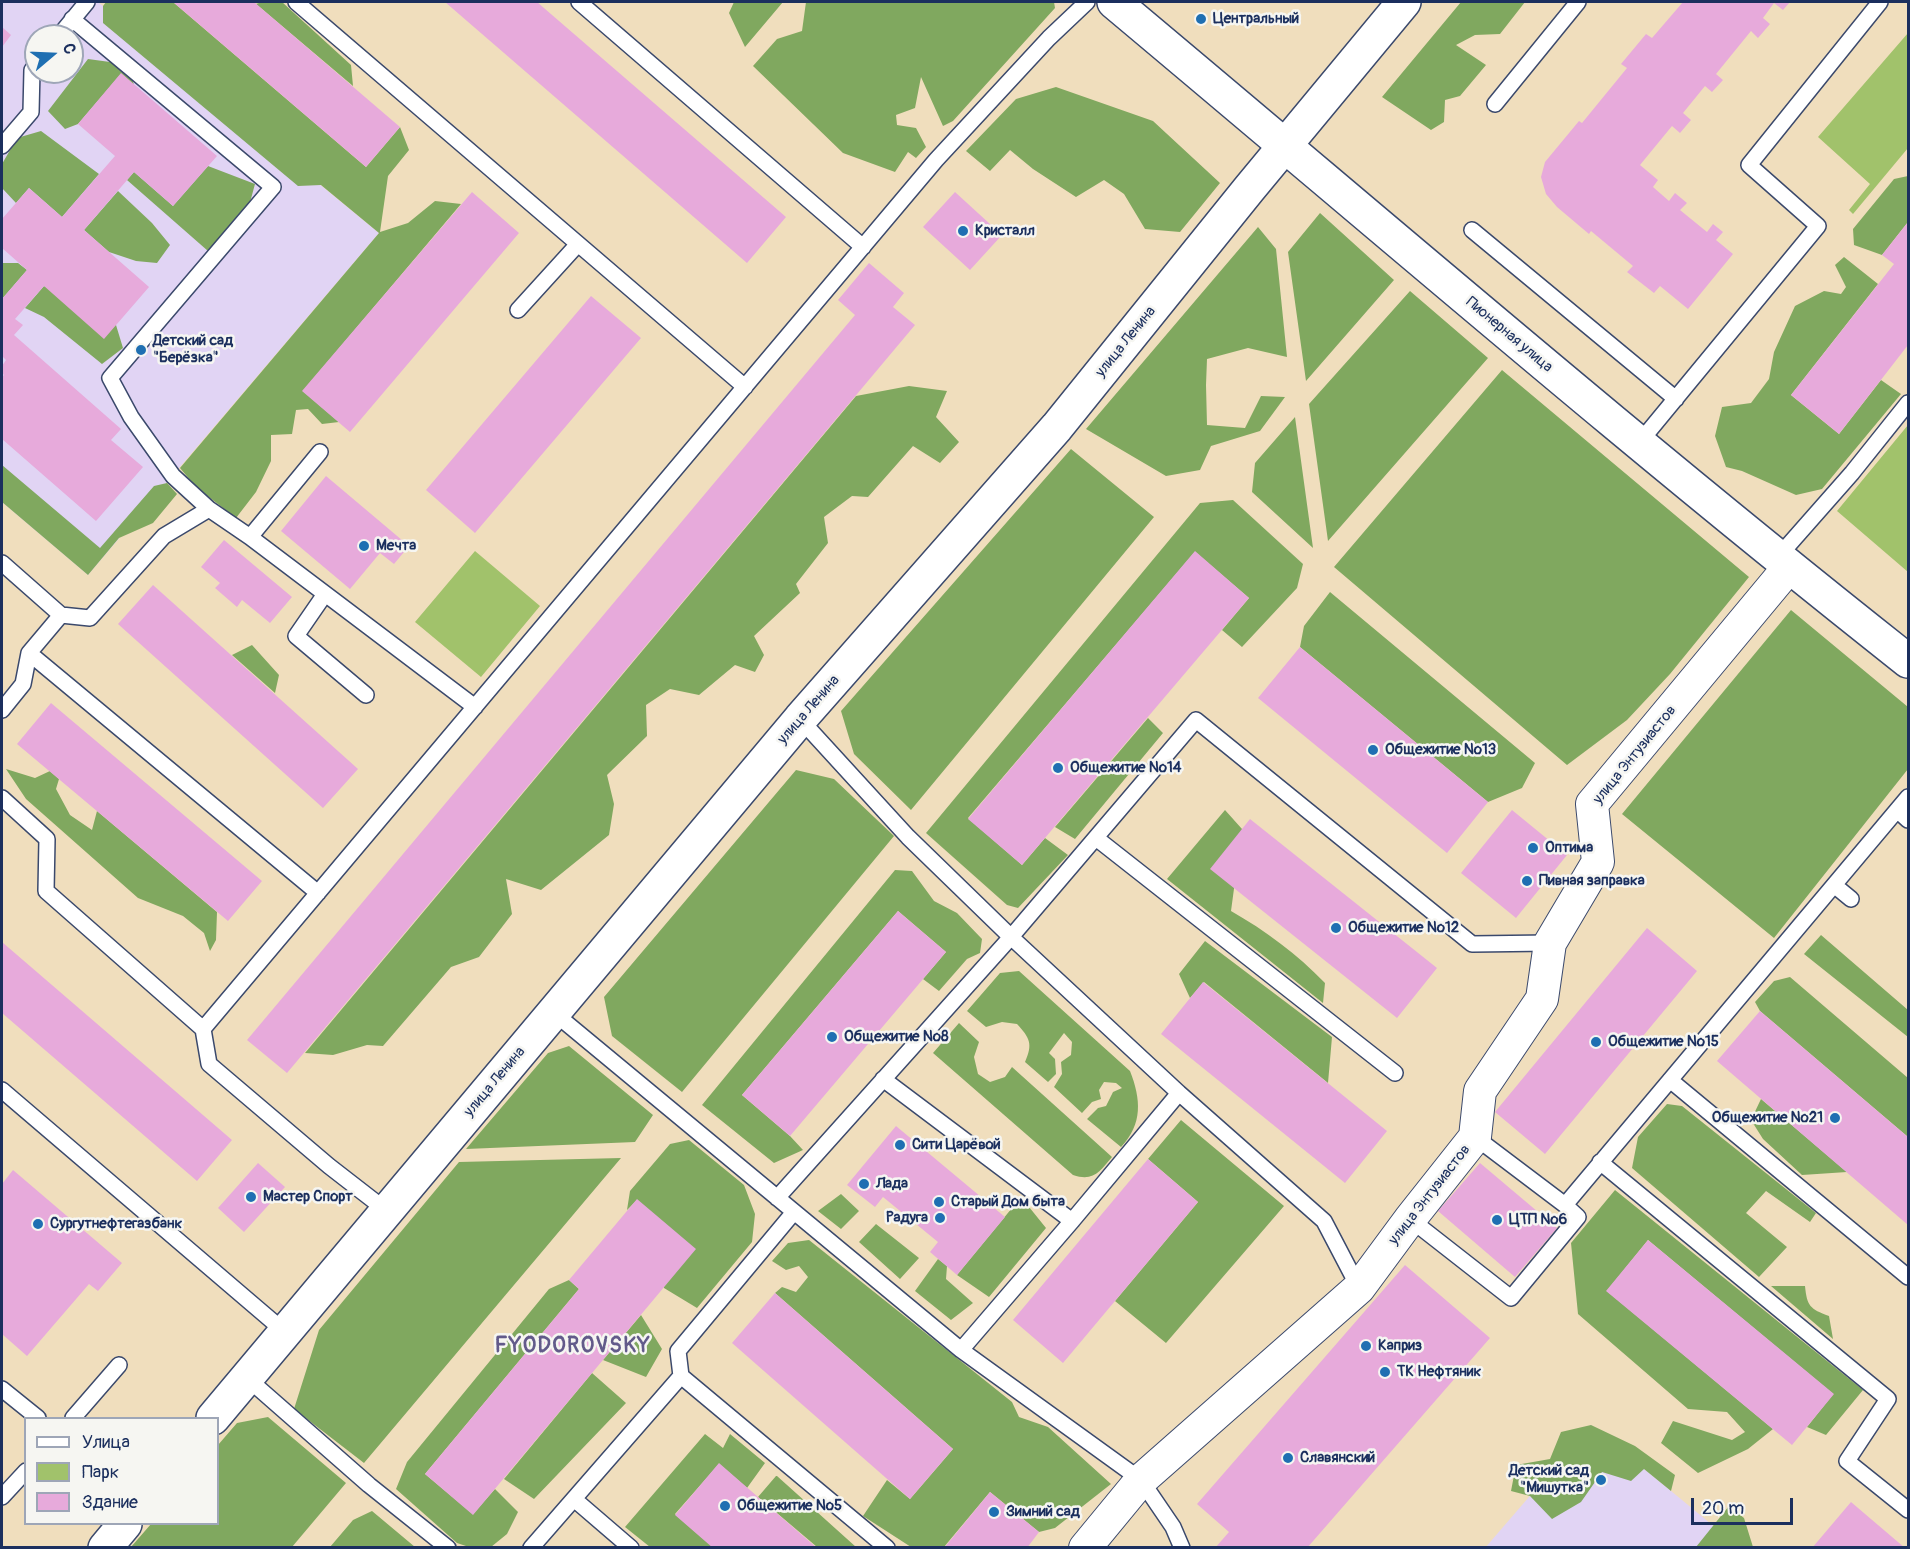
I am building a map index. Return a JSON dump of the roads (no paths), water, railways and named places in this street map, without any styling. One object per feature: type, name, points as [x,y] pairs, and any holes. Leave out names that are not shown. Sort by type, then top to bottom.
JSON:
[{"type":"street","name":"Пионерная улица","points":[[1114,2],[1385,232],[1639,443],[1908,661]]},
{"type":"street","name":"улица Ленина","points":[[215,1417],[800,719],[1057,427],[1404,2]]},
{"type":"street","name":"улица Энтузиастов","points":[[1085,1548],[1141,1480],[1359,1288],[1475,1137],[1480,1091],[1542,999],[1550,943],[1598,862],[1592,804],[1783,562]]},
{"type":"street","points":[[105,1548],[124,1525]]},
{"type":"lane","points":[[69,24],[87,2]]},
{"type":"lane","points":[[296,2],[745,387]]},
{"type":"lane","points":[[579,2],[863,247]]},
{"type":"lane","points":[[203,1029],[936,160],[1048,38],[1087,2]]},
{"type":"lane","points":[[1495,104],[1578,2]]},
{"type":"lane","points":[[1639,443],[1818,226],[1749,165],[1880,2]]},
{"type":"lane","points":[[72,20],[273,187],[110,378],[130,417],[173,476],[209,509],[250,537],[475,707]]},
{"type":"lane","points":[[2,146],[31,112],[32,84]]},
{"type":"lane","points":[[1472,230],[1676,399]]},
{"type":"lane","points":[[518,310],[578,244]]},
{"type":"lane","points":[[1783,562],[1908,403]]},
{"type":"lane","points":[[250,537],[320,452]]},
{"type":"lane","points":[[2,563],[61,615],[90,618],[164,537],[209,509]]},
{"type":"lane","points":[[325,594],[296,636],[366,695]]},
{"type":"lane","points":[[2,711],[24,684],[29,653],[61,615]]},
{"type":"lane","points":[[29,653],[318,893]]},
{"type":"lane","points":[[800,719],[908,837],[1011,937],[1179,1093],[1324,1221],[1359,1288]]},
{"type":"lane","points":[[777,1198],[1011,937],[1196,720],[1472,944],[1550,943]]},
{"type":"lane","points":[[1565,1205],[1834,885],[1903,815],[1908,797]]},
{"type":"lane","points":[[2,798],[47,840],[46,891],[203,1029],[209,1064],[329,1166],[387,1211]]},
{"type":"lane","points":[[1096,838],[1395,1073]]},
{"type":"lane","points":[[1834,885],[1851,899]]},
{"type":"lane","points":[[554,1012],[961,1350],[1141,1480],[1173,1527],[1182,1548]]},
{"type":"lane","points":[[883,1079],[1072,1221]]},
{"type":"lane","points":[[1670,1080],[1908,1276]]},
{"type":"lane","points":[[2,1090],[285,1332]]},
{"type":"lane","points":[[961,1350],[1179,1093]]},
{"type":"lane","points":[[1410,1219],[1511,1298],[1578,1217],[1475,1137]]},
{"type":"lane","points":[[1600,1162],[1888,1399],[1847,1461],[1908,1510]]},
{"type":"lane","points":[[794,1212],[678,1351],[681,1376],[887,1548]]},
{"type":"lane","points":[[75,1417],[118,1365]]},
{"type":"lane","points":[[531,1548],[681,1376]]},
{"type":"lane","points":[[247,1378],[369,1485],[448,1548]]},
{"type":"lane","points":[[2,1389],[36,1417]]},
{"type":"lane","points":[[2,1497],[24,1473]]},
{"type":"lane","points":[[574,1499],[631,1548]]},
{"type":"place","name":"Центральный","points":[[1201,19]]},
{"type":"place","name":"Кристалл","points":[[963,231]]},
{"type":"place","name":"Детский сад \"Берёзка\"","points":[[141,350]]},
{"type":"place","name":"Мечта","points":[[364,546]]},
{"type":"place","name":"Общежитие №13","points":[[1373,750]]},
{"type":"place","name":"Общежитие №14","points":[[1058,768]]},
{"type":"place","name":"Оптима","points":[[1533,848]]},
{"type":"place","name":"Пивная заправка","points":[[1527,881]]},
{"type":"place","name":"Общежитие №12","points":[[1336,928]]},
{"type":"place","name":"Общежитие №8","points":[[832,1037]]},
{"type":"place","name":"Общежитие №15","points":[[1596,1042]]},
{"type":"place","name":"Общежитие №21","points":[[1835,1118]]},
{"type":"place","name":"Сити Царёвой","points":[[900,1145]]},
{"type":"place","name":"Лада","points":[[864,1184]]},
{"type":"place","name":"Мастер Спорт","points":[[251,1197]]},
{"type":"place","name":"Старый Дом быта","points":[[939,1202]]},
{"type":"place","name":"Радуга","points":[[940,1218]]},
{"type":"place","name":"ЦТП №6","points":[[1497,1220]]},
{"type":"place","name":"Сургутнефтегазбанк","points":[[38,1224]]},
{"type":"place","name":"Каприз","points":[[1366,1346]]},
{"type":"place","name":"ТК Нефтяник","points":[[1385,1372]]},
{"type":"place","name":"Славянский","points":[[1288,1458]]},
{"type":"place","name":"Детский сад \"Мишутка\"","points":[[1601,1480]]},
{"type":"place","name":"Общежитие №5","points":[[725,1506]]},
{"type":"place","name":"Зимний сад","points":[[994,1512]]},
{"type":"district","name":"FYODOROVSKY","points":[[573,1347]]}]
